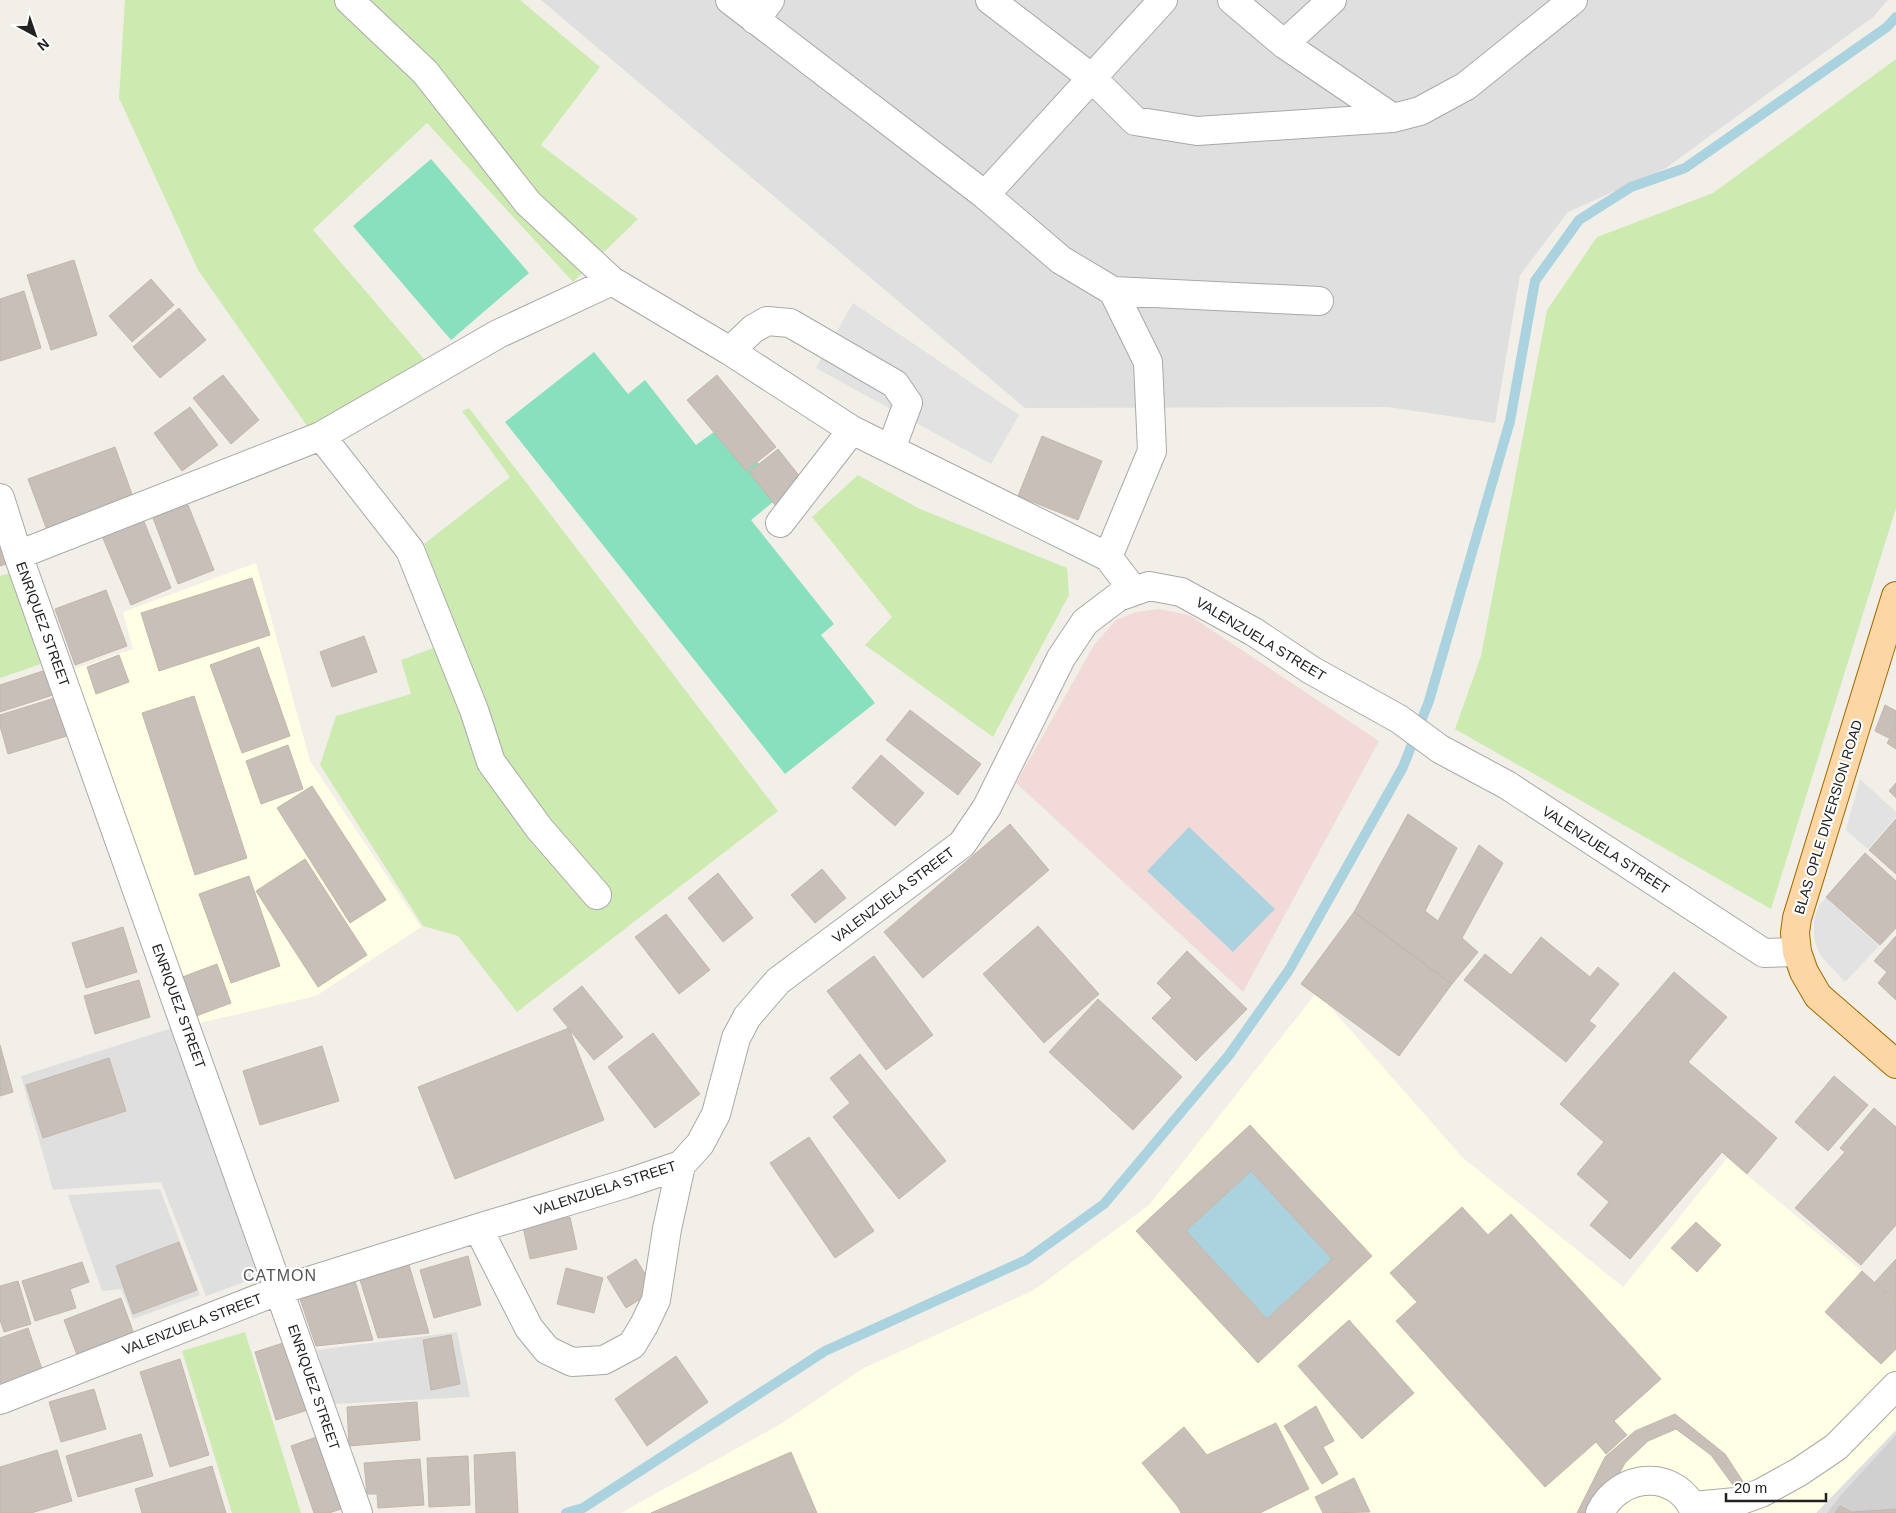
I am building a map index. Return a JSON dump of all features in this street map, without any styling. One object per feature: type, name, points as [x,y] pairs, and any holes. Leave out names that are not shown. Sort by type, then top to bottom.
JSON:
[{"type":"main road","name":"BLAS OPLE DIVERSION ROAD","points":[[1896,596],[1891,625],[1797,918],[1795,933],[1797,952],[1804,972],[1818,996],[1896,1064]]},
{"type":"street","points":[[348,0],[425,72],[528,203],[612,281],[730,351],[852,430],[1108,557],[1134,591]]},
{"type":"street","points":[[730,0],[762,10],[1061,260],[1113,291],[1319,301]]},
{"type":"street","points":[[990,0],[1092,78],[1135,121],[1197,131],[1393,118],[1420,111],[1466,86],[1573,0]]},
{"type":"street","points":[[984,195],[1163,0]]},
{"type":"street","points":[[1232,0],[1284,44],[1393,118]]},
{"type":"street","points":[[1284,44],[1332,0]]},
{"type":"street","points":[[18,555],[321,436],[498,334],[612,281]]},
{"type":"street","points":[[1108,557],[1152,451],[1148,362],[1113,291]]},
{"type":"street","points":[[730,351],[753,329],[767,321],[790,323],[896,384],[908,403],[891,449]]},
{"type":"street","points":[[780,523],[852,430]]},
{"type":"street","points":[[321,436],[410,550],[474,710],[491,762],[538,828],[597,895]]},
{"type":"street","name":"ENRIQUEZ STREET","points":[[0,498],[18,555],[358,1513]]},
{"type":"street","name":"VALENZUELA STREET","points":[[0,1400],[280,1290],[624,1184],[681,1164],[700,1144],[716,1114],[736,1038],[747,1017],[778,981],[962,844],[987,807],[1061,658],[1085,622],[1118,597],[1149,586],[1181,592],[1254,632],[1311,670],[1400,719],[1440,749],[1507,785],[1764,953],[1797,952]]},
{"type":"street","points":[[478,1228],[529,1328],[547,1350],[572,1362],[604,1360],[632,1345],[656,1300],[667,1229],[681,1164]]},
{"type":"street","points":[[1600,1513],[1605,1502],[1616,1490],[1632,1482],[1649,1480],[1666,1483],[1681,1492],[1694,1509],[1736,1502],[1761,1493],[1799,1472],[1836,1447],[1896,1386]]},
{"type":"shaded area","points":[[541,0],[1888,0],[1873,17],[1666,168],[1568,212],[1520,275],[1495,423],[1388,407],[1025,408]]},
{"type":"shaded area","points":[[853,303],[1019,415],[991,464],[816,368]]},
{"type":"shaded area","points":[[256,563],[310,761],[421,927],[316,996],[191,1025],[66,672],[133,649],[123,612]]},
{"type":"shaded area","points":[[1159,609],[1189,615],[1379,741],[1243,992],[1016,783],[1094,645],[1116,620],[1136,612]]},
{"type":"shaded area","points":[[1860,779],[1896,812],[1896,817],[1868,849],[1846,830]]},
{"type":"shaded area","points":[[1826,898],[1879,946],[1845,982],[1820,955],[1814,939],[1814,919],[1819,905]]},
{"type":"shaded area","points":[[1317,992],[1463,1158],[1623,1287],[1727,1158],[1875,1282],[1896,1258],[1896,1430],[1816,1513],[621,1513],[784,1422],[862,1369],[1034,1290],[1149,1205]]},
{"type":"shaded area","points":[[172,1028],[261,1276],[206,1296],[161,1182],[53,1190],[21,1076]]},
{"type":"shaded area","points":[[160,1189],[200,1295],[133,1319],[121,1289],[102,1291],[68,1195]]},
{"type":"shaded area","points":[[457,1332],[470,1397],[333,1404],[317,1350]]},
{"type":"shaded area","points":[[1896,1430],[1896,1513],[1816,1513]]},
{"type":"shaded area","points":[[1896,1435],[1896,1513],[1827,1513],[1841,1495]]},
{"type":"green space","points":[[125,0],[520,0],[600,67],[541,145],[638,219],[573,282],[427,123],[313,230],[430,366],[310,430],[198,270],[119,98]]},
{"type":"green space","points":[[1896,59],[1896,508],[1771,909],[1455,729],[1481,656],[1547,310],[1597,237],[1713,193]]},
{"type":"green space","points":[[431,159],[529,273],[451,340],[353,226]]},
{"type":"green space","points":[[594,352],[628,394],[645,380],[696,445],[726,423],[783,494],[751,520],[834,624],[821,635],[875,703],[785,774],[505,422]]},
{"type":"green space","points":[[469,408],[778,811],[517,1012],[458,936],[423,926],[320,765],[336,716],[411,694],[401,660],[460,638],[424,544],[510,477],[462,411]]},
{"type":"green space","points":[[858,475],[920,509],[1067,568],[1069,595],[993,737],[865,645],[892,617],[812,517]]},
{"type":"green space","points":[[13,572],[41,664],[0,678],[0,576]]},
{"type":"green space","points":[[245,1332],[301,1513],[232,1513],[182,1351]]},
{"type":"water","points":[[1189,827],[1275,909],[1233,952],[1147,871]]},
{"type":"water","points":[[1251,1171],[1332,1259],[1267,1319],[1186,1231]]},
{"type":"building","points":[[74,260],[97,335],[51,350],[27,275]]},
{"type":"building","points":[[151,279],[174,305],[132,342],[109,316]]},
{"type":"building","points":[[24,291],[41,348],[0,361],[0,299]]},
{"type":"building","points":[[179,308],[206,340],[160,378],[133,347]]},
{"type":"building","points":[[223,375],[259,420],[231,444],[193,398]]},
{"type":"building","points":[[717,375],[776,447],[746,471],[687,400]]},
{"type":"building","points":[[190,407],[218,445],[182,471],[154,433]]},
{"type":"building","points":[[1042,436],[1102,461],[1078,520],[1018,496]]},
{"type":"building","points":[[115,447],[133,497],[47,530],[28,479]]},
{"type":"building","points":[[778,449],[808,487],[779,510],[749,472]]},
{"type":"building","points":[[188,505],[214,570],[178,584],[153,518]]},
{"type":"building","points":[[143,519],[171,588],[131,605],[102,536]]},
{"type":"building","points":[[0,541],[7,564],[0,566]]},
{"type":"building","points":[[252,578],[270,635],[159,671],[141,613]]},
{"type":"building","points":[[106,590],[127,646],[75,665],[55,609]]},
{"type":"building","points":[[364,636],[377,672],[332,687],[320,652]]},
{"type":"building","points":[[259,647],[290,736],[242,753],[210,665]]},
{"type":"building","points":[[119,655],[129,682],[96,694],[87,667]]},
{"type":"building","points":[[49,669],[56,694],[0,712],[0,685]]},
{"type":"building","points":[[194,696],[247,858],[195,875],[142,713]]},
{"type":"building","points":[[58,697],[70,735],[8,754],[0,726],[0,715]]},
{"type":"building","points":[[1885,705],[1896,711],[1896,726],[1889,738],[1875,731]]},
{"type":"building","points":[[910,710],[981,764],[958,795],[886,740]]},
{"type":"building","points":[[1896,728],[1896,749],[1887,743]]},
{"type":"building","points":[[288,745],[303,789],[261,804],[246,761]]},
{"type":"building","points":[[881,755],[924,793],[895,826],[852,788]]},
{"type":"building","points":[[1896,783],[1896,798],[1889,791]]},
{"type":"building","points":[[312,786],[386,900],[350,923],[277,808]]},
{"type":"building","points":[[1408,814],[1457,848],[1425,911],[1438,921],[1479,845],[1503,863],[1462,938],[1478,952],[1452,984],[1354,912]]},
{"type":"building","points":[[1896,819],[1896,874],[1869,850]]},
{"type":"building","points":[[1010,824],[1049,870],[923,978],[884,932]]},
{"type":"building","points":[[1865,853],[1896,881],[1896,928],[1880,945],[1826,897]]},
{"type":"building","points":[[305,859],[367,955],[318,987],[256,891]]},
{"type":"building","points":[[822,869],[846,898],[815,923],[791,895]]},
{"type":"building","points":[[718,873],[753,918],[723,942],[688,898]]},
{"type":"building","points":[[249,876],[280,966],[231,983],[199,894]]},
{"type":"building","points":[[1354,912],[1452,984],[1399,1056],[1301,984]]},
{"type":"building","points":[[666,914],[710,970],[679,994],[635,937]]},
{"type":"building","points":[[1038,926],[1099,994],[1044,1043],[983,974]]},
{"type":"building","points":[[123,927],[137,972],[86,988],[72,943]]},
{"type":"building","points":[[1896,936],[1896,1000],[1878,983],[1887,972],[1874,961]]},
{"type":"building","points":[[1541,937],[1590,977],[1598,967],[1619,984],[1589,1021],[1596,1026],[1566,1062],[1464,980],[1485,954],[1511,975]]},
{"type":"building","points":[[1187,951],[1247,1009],[1196,1061],[1152,1018],[1172,998],[1157,983]]},
{"type":"building","points":[[874,956],[933,1035],[886,1070],[827,991]]},
{"type":"building","points":[[217,964],[231,1003],[191,1018],[177,979]]},
{"type":"building","points":[[1674,972],[1727,1017],[1688,1062],[1777,1138],[1747,1174],[1722,1152],[1630,1259],[1590,1225],[1609,1202],[1577,1174],[1604,1142],[1560,1104]]},
{"type":"building","points":[[139,980],[150,1017],[95,1034],[84,996]]},
{"type":"building","points":[[582,986],[623,1037],[594,1060],[553,1009]]},
{"type":"building","points":[[1098,999],[1182,1077],[1133,1130],[1049,1052]]},
{"type":"building","points":[[569,1028],[604,1120],[455,1179],[418,1087]]},
{"type":"building","points":[[653,1033],[700,1094],[655,1128],[608,1067]]},
{"type":"building","points":[[0,1045],[13,1092],[0,1096]]},
{"type":"building","points":[[322,1046],[339,1101],[260,1125],[243,1071]]},
{"type":"building","points":[[860,1054],[946,1161],[899,1199],[833,1117],[850,1103],[830,1078]]},
{"type":"building","points":[[109,1058],[126,1111],[43,1138],[26,1085]]},
{"type":"building","points":[[1834,1076],[1868,1105],[1828,1151],[1795,1122]]},
{"type":"building","points":[[1874,1108],[1896,1127],[1896,1225],[1861,1265],[1795,1208],[1845,1152],[1840,1148]]},
{"type":"building","points":[[1250,1125],[1372,1256],[1258,1363],[1136,1231]],"holes":[[[1251,1171],[1332,1259],[1267,1319],[1186,1231]]]},
{"type":"building","points":[[809,1137],[874,1231],[835,1258],[770,1163]]},
{"type":"building","points":[[1462,1207],[1488,1235],[1511,1214],[1661,1379],[1614,1421],[1627,1435],[1606,1454],[1596,1442],[1545,1487],[1396,1321],[1417,1302],[1390,1273]]},
{"type":"building","points":[[570,1217],[577,1249],[530,1259],[523,1227]]},
{"type":"building","points":[[1696,1222],[1721,1245],[1697,1272],[1671,1248]]},
{"type":"building","points":[[179,1242],[197,1290],[133,1314],[116,1266]]},
{"type":"building","points":[[468,1256],[481,1305],[434,1318],[420,1270]]},
{"type":"building","points":[[636,1259],[655,1290],[626,1308],[607,1277]]},
{"type":"building","points":[[1896,1259],[1896,1301],[1875,1282]]},
{"type":"building","points":[[82,1262],[89,1282],[70,1289],[76,1308],[35,1321],[22,1281]]},
{"type":"building","points":[[409,1265],[429,1333],[378,1338],[360,1280]]},
{"type":"building","points":[[566,1268],[603,1278],[594,1313],[557,1304]]},
{"type":"building","points":[[1862,1271],[1896,1302],[1896,1349],[1881,1364],[1825,1312]]},
{"type":"building","points":[[18,1281],[31,1324],[4,1332],[0,1320],[0,1286]]},
{"type":"building","points":[[355,1281],[373,1340],[316,1346],[300,1299]]},
{"type":"building","points":[[121,1298],[134,1334],[77,1355],[64,1320]]},
{"type":"building","points":[[1349,1320],[1414,1393],[1362,1439],[1298,1366]]},
{"type":"building","points":[[28,1328],[43,1372],[0,1388],[0,1338]]},
{"type":"building","points":[[451,1335],[460,1384],[431,1390],[423,1340]]},
{"type":"building","points":[[286,1342],[308,1410],[276,1420],[255,1352]]},
{"type":"building","points":[[676,1356],[708,1402],[647,1446],[615,1399]]},
{"type":"building","points":[[180,1359],[209,1455],[170,1467],[140,1372]]},
{"type":"building","points":[[94,1389],[106,1429],[61,1442],[49,1402]]},
{"type":"building","points":[[417,1402],[420,1440],[349,1446],[347,1407]]},
{"type":"building","points":[[1316,1406],[1334,1441],[1323,1447],[1338,1474],[1322,1484],[1284,1426]]},
{"type":"building","points":[[1675,1414],[1725,1454],[1751,1494],[1744,1500],[1711,1455],[1676,1429],[1648,1441],[1625,1463],[1598,1513],[1577,1513],[1605,1457],[1635,1431]]},
{"type":"building","points":[[1276,1423],[1309,1489],[1260,1513],[1181,1513],[1142,1463],[1184,1427],[1207,1455]]},
{"type":"building","points":[[141,1434],[153,1476],[78,1497],[66,1456]]},
{"type":"building","points":[[319,1436],[344,1508],[329,1513],[314,1513],[291,1446]]},
{"type":"building","points":[[57,1450],[72,1501],[31,1513],[0,1513],[0,1467]]},
{"type":"building","points":[[515,1452],[518,1513],[476,1513],[474,1455]]},
{"type":"building","points":[[791,1452],[817,1513],[651,1513]]},
{"type":"building","points":[[468,1456],[470,1505],[429,1507],[427,1458]]},
{"type":"building","points":[[420,1459],[424,1505],[378,1508],[377,1494],[367,1494],[364,1463]]},
{"type":"building","points":[[212,1466],[226,1513],[142,1513],[135,1489]]},
{"type":"building","points":[[1354,1478],[1370,1512],[1323,1513],[1315,1497]]},
{"type":"building","points":[[1840,1506],[1852,1512],[1896,1509],[1896,1513],[1835,1513]]},
{"type":"waterway","points":[[566,1513],[583,1508],[825,1351],[1026,1260],[1104,1204],[1229,1055],[1289,970],[1403,767],[1429,701],[1510,421],[1535,281],[1579,220],[1631,187],[1685,168],[1887,27],[1896,17]]},
{"type":"district","name":"CATMON","points":[[280,1275]]}]
